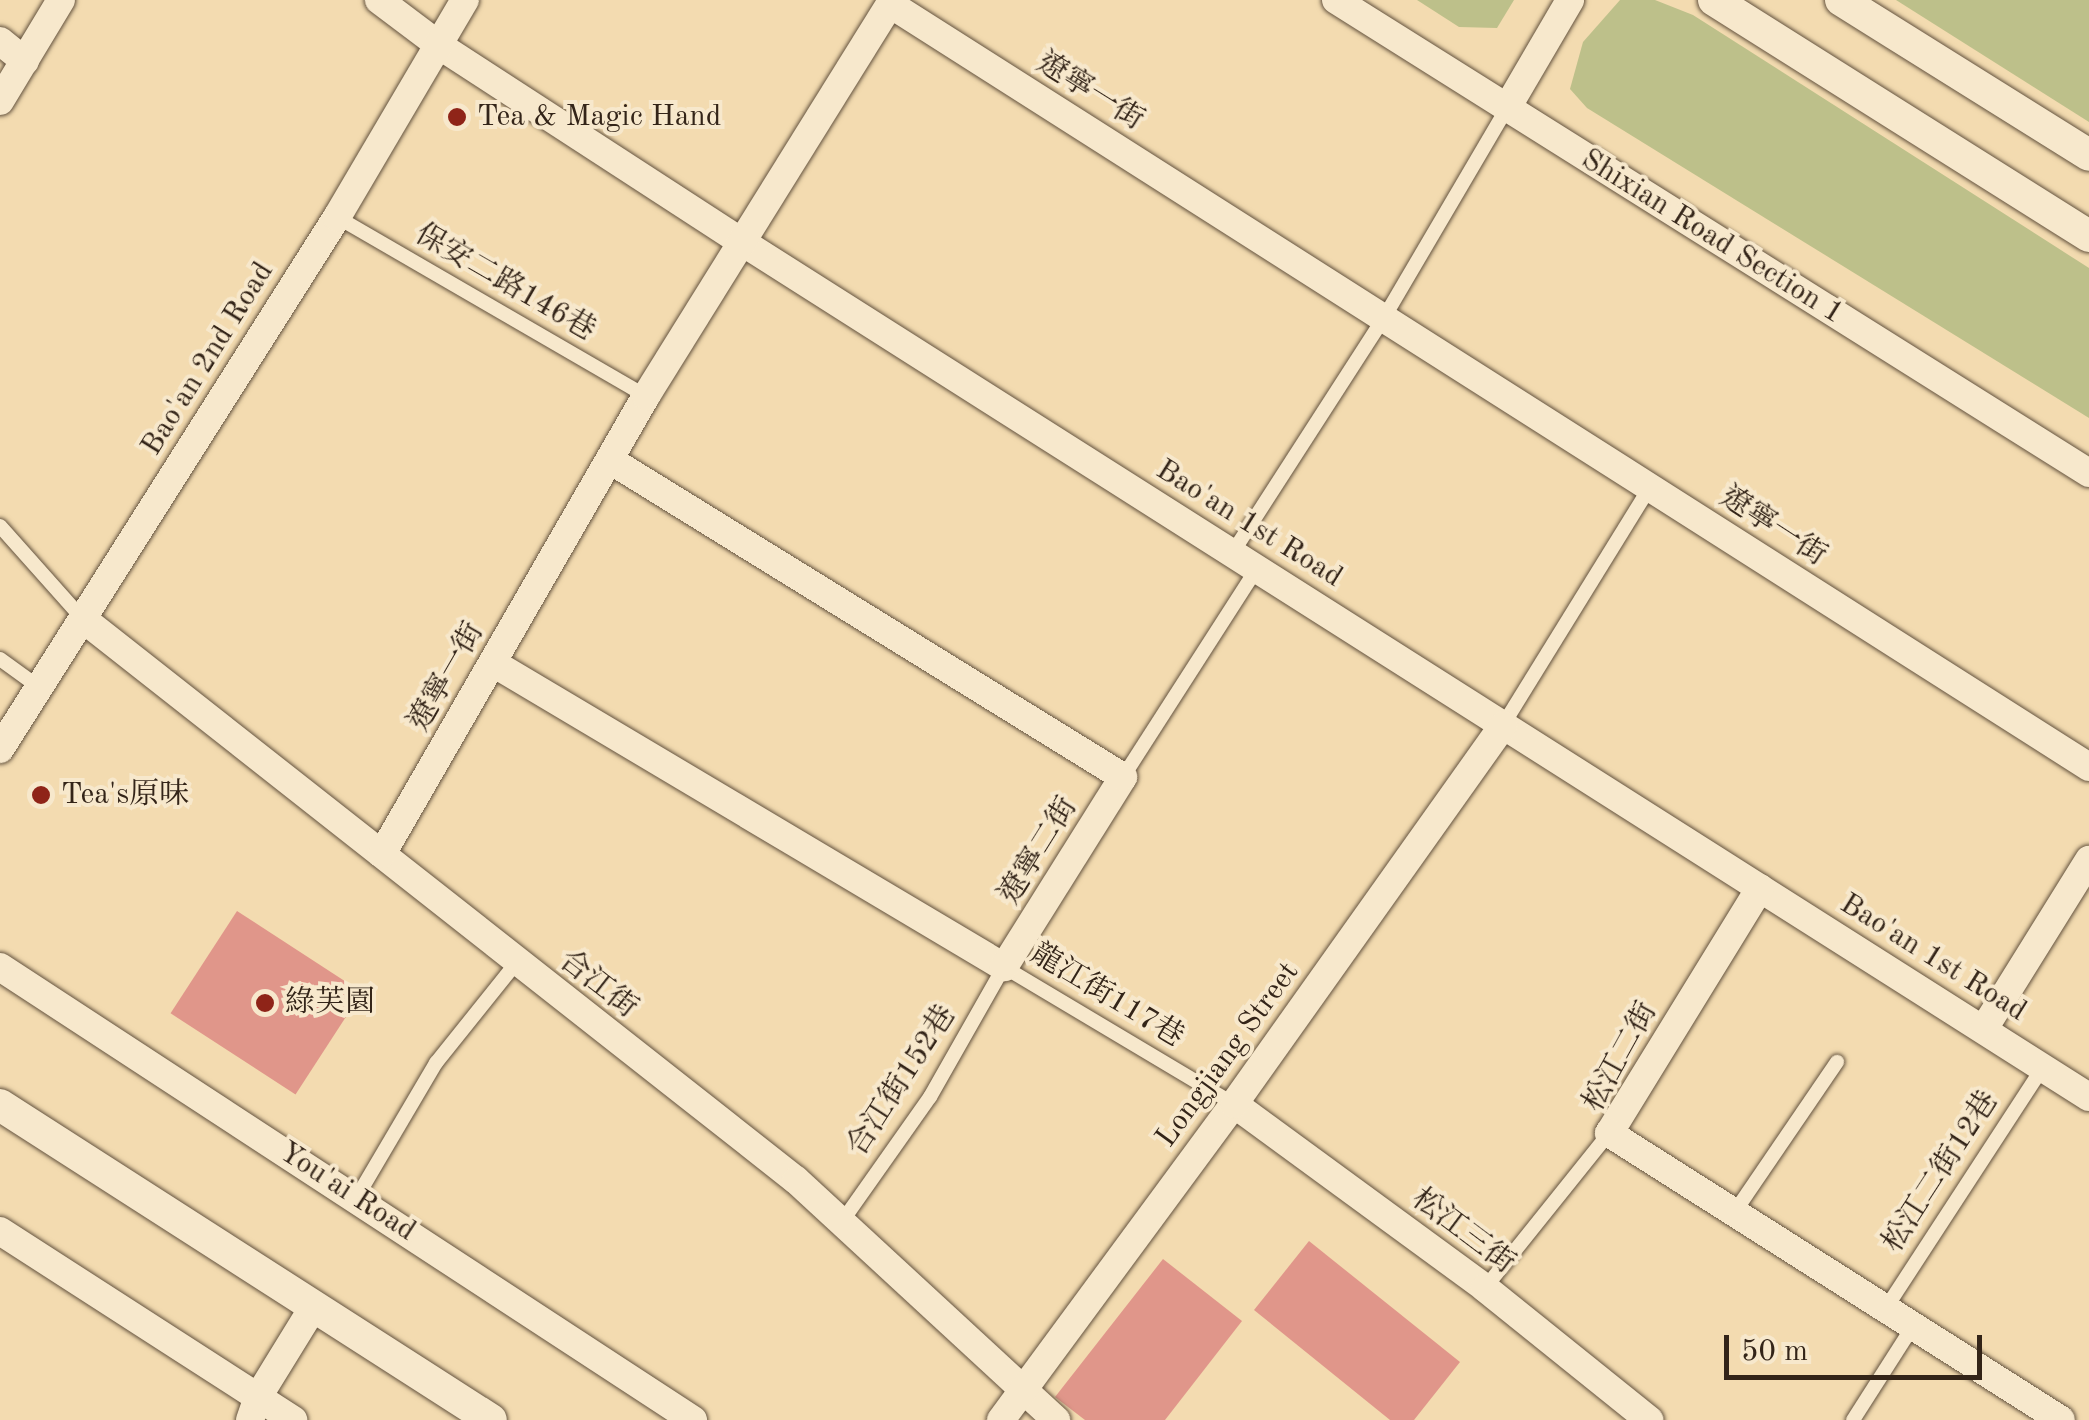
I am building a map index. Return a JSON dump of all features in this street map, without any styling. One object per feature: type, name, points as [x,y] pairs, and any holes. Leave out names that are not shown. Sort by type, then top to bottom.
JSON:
[{"type":"street","points":[[0,102],[62,0]]},
{"type":"street","name":"Bao'an 1st Road","points":[[380,0],[440,46],[742,242],[1985,1027],[2089,1097]]},
{"type":"street","name":"Bao'an 2nd Road","points":[[0,750],[337,217],[466,0]]},
{"type":"street","name":"Shixian Road Section 1","points":[[1336,0],[2089,473]]},
{"type":"street","points":[[1507,108],[1570,0]]},
{"type":"street","points":[[1714,0],[2089,236]]},
{"type":"street","points":[[1841,0],[2089,155]]},
{"type":"street","name":"遼寧一街","points":[[382,854],[646,396],[886,2],[2089,767]]},
{"type":"street","points":[[0,40],[25,61]]},
{"type":"street","points":[[610,460],[1123,778]]},
{"type":"street","name":"合江街","points":[[83,619],[796,1180],[1056,1420]]},
{"type":"street","points":[[493,663],[1004,967]]},
{"type":"street","name":"Longjiang Street","points":[[1001,1420],[1234,1104],[1502,725]]},
{"type":"street","name":"遼寧二街","points":[[1004,967],[1123,778]]},
{"type":"street","points":[[1985,1027],[2089,860]]},
{"type":"street","name":"松江二街","points":[[1760,888],[1609,1133],[2061,1420]]},
{"type":"street","name":"You'ai Road","points":[[0,967],[693,1420]]},
{"type":"street","name":"松江三街","points":[[1234,1104],[1485,1288],[1649,1420]]},
{"type":"street","points":[[0,1105],[491,1420]]},
{"type":"street","points":[[0,1231],[254,1409],[293,1420]]},
{"type":"street","points":[[254,1409],[314,1306]]},
{"type":"lane","points":[[1233,552],[1385,316],[1507,108]]},
{"type":"lane","name":"保安二路146巷","points":[[337,217],[646,396]]},
{"type":"lane","points":[[1502,725],[1650,487]]},
{"type":"lane","points":[[0,526],[83,619]]},
{"type":"lane","points":[[1123,778],[1257,567]]},
{"type":"lane","points":[[0,659],[41,688]]},
{"type":"lane","points":[[356,1197],[436,1062],[516,963]]},
{"type":"lane","name":"龍江街117巷","points":[[1004,967],[1234,1104]]},
{"type":"lane","name":"合江街152巷","points":[[841,1222],[930,1097],[1004,967]]},
{"type":"lane","points":[[1734,1213],[1837,1062]]},
{"type":"lane","name":"松江二街12巷","points":[[1886,1308],[2043,1066]]},
{"type":"lane","points":[[1485,1288],[1609,1133]]},
{"type":"lane","points":[[1853,1420],[1913,1326]]},
{"type":"green space","points":[[1417,0],[1514,0],[1497,28],[1459,27]]},
{"type":"green space","points":[[1620,0],[1655,0],[1693,15],[2089,268],[2089,418],[1587,108],[1570,89],[1583,42]]},
{"type":"green space","points":[[1896,0],[2089,0],[2089,122]]},
{"type":"building","name":"綠芙園","points":[[237,911],[362,992],[296,1094],[171,1013]]},
{"type":"building","points":[[1309,1241],[1460,1362],[1414,1420],[1390,1420],[1254,1310]]},
{"type":"building","points":[[1163,1259],[1242,1321],[1165,1420],[1085,1420],[1055,1397]]},
{"type":"place","name":"Tea & Magic Hand","points":[[457,117]]},
{"type":"place","name":"Tea's原味","points":[[41,795]]},
{"type":"place","name":"綠芙園","points":[[265,1003]]}]
